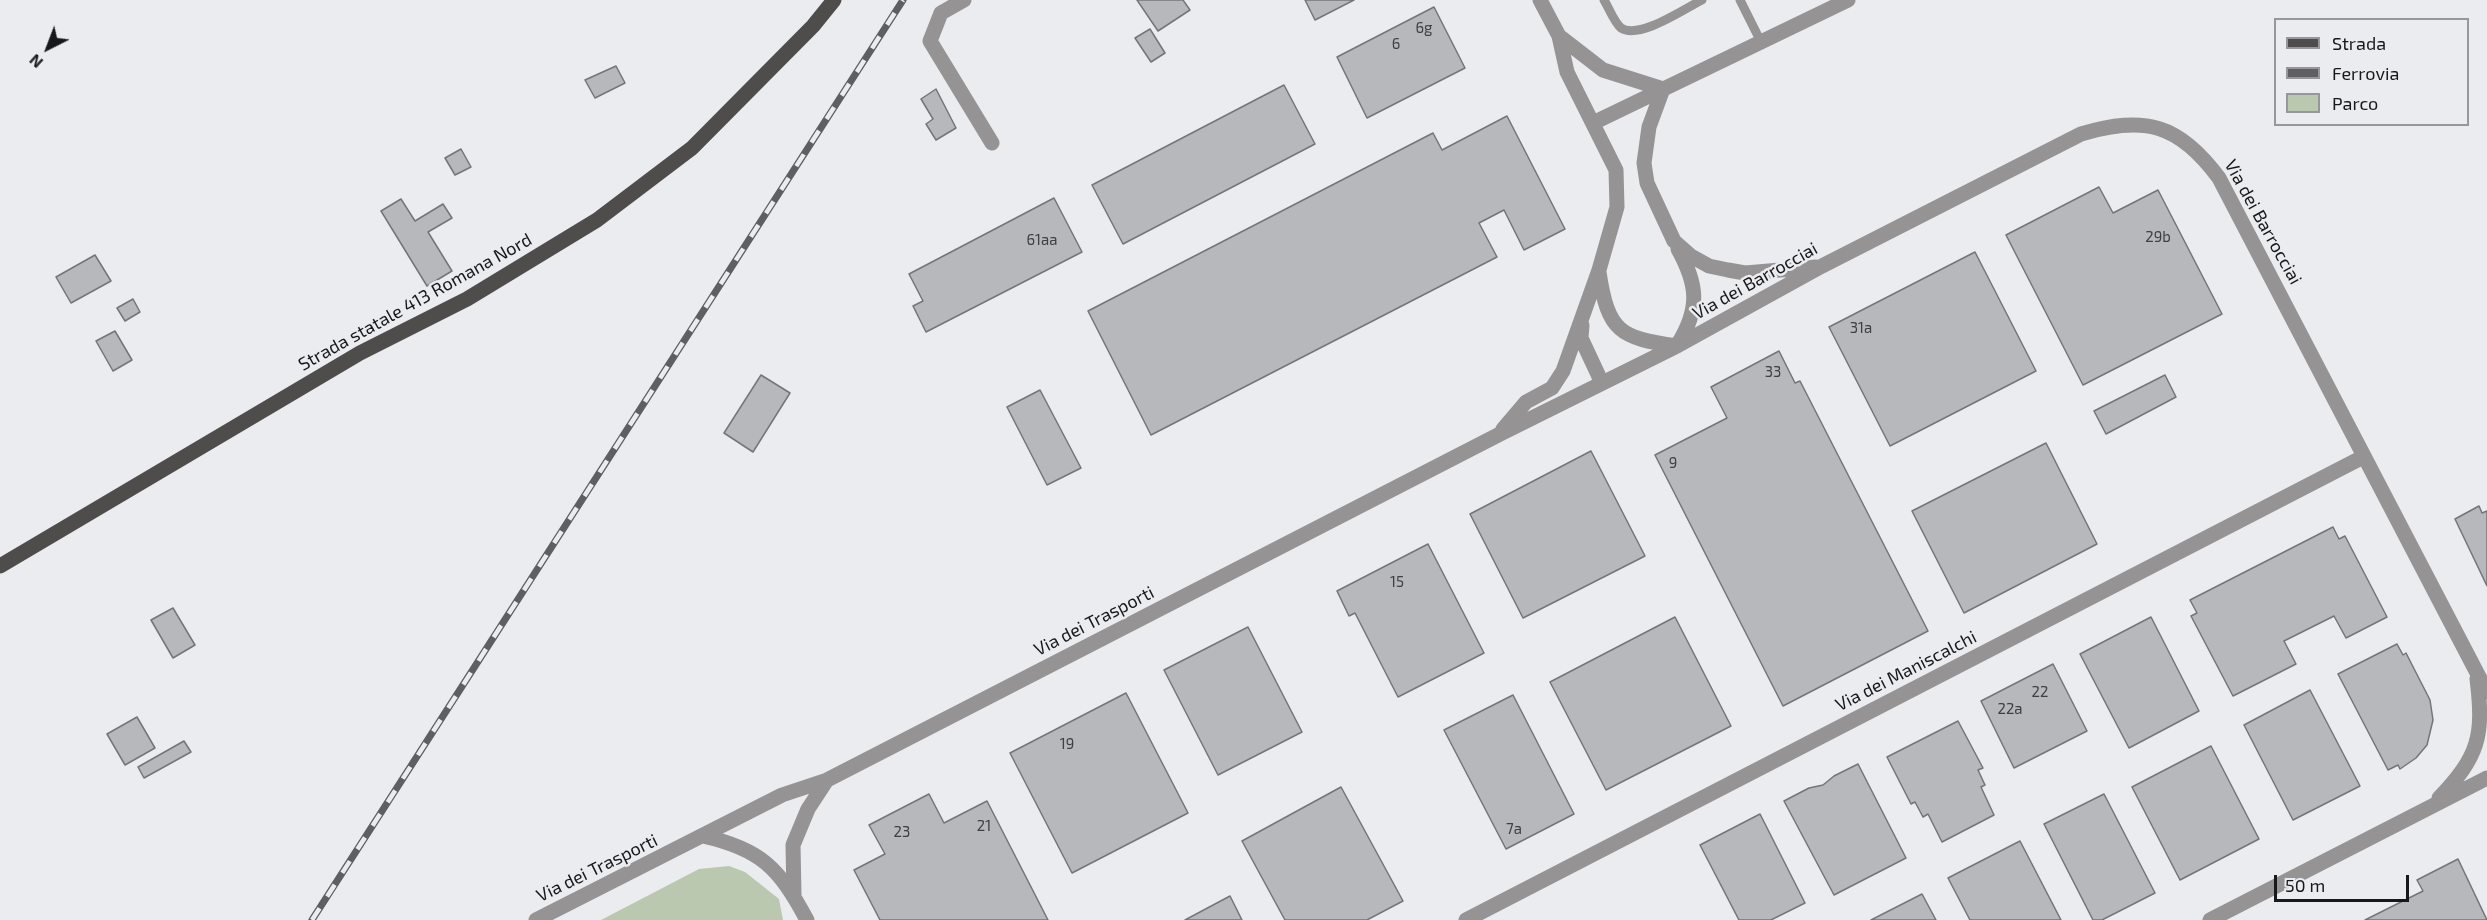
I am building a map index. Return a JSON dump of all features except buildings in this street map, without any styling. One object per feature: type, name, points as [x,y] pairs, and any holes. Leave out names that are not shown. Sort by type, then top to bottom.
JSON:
[{"type":"main road","name":"Strada statale 413 Romana Nord","points":[[0,566],[360,353],[467,299],[597,220],[692,148],[813,26],[834,0]]},
{"type":"street","points":[[964,0],[941,13],[930,41],[992,142]]},
{"type":"street","name":"Via dei Trasporti","points":[[1500,434],[1526,402],[1552,388],[1563,371],[1599,270],[1617,207],[1616,170],[1567,72],[1559,36],[1540,0]]},
{"type":"street","points":[[1593,123],[1848,0]]},
{"type":"street","points":[[1559,36],[1603,70],[1663,89]]},
{"type":"street","points":[[1663,89],[1649,127],[1644,163],[1647,183],[1689,272],[1695,299],[1689,326],[1677,346]]},
{"type":"street","name":"Via dei Barrocciai","points":[[1677,346],[1822,266],[2081,134],[2108,126],[2133,124],[2166,130],[2201,153],[2219,178],[2487,692]]},
{"type":"street","points":[[1674,242],[1691,256],[1709,266],[1745,273],[1822,266]]},
{"type":"street","name":"Via dei Trasporti","points":[[1599,270],[1606,309],[1623,332],[1635,339],[1677,346]]},
{"type":"street","name":"Via dei Trasporti","points":[[1582,319],[1581,338],[1602,383]]},
{"type":"street","name":"Via dei Trasporti","points":[[536,920],[782,795],[827,780],[1500,434],[1677,346]]},
{"type":"street","name":"Via dei Maniscalchi","points":[[1466,920],[2363,457]]},
{"type":"street","name":"Via dei Barrocciai","points":[[2476,670],[2487,684]]},
{"type":"street","name":"Via dei Barrocciai","points":[[2431,806],[2455,782],[2472,756],[2482,719],[2476,670]]},
{"type":"street","name":"Via dei Barrocciai","points":[[2210,920],[2487,778]]},
{"type":"street","points":[[794,895],[793,844],[808,809],[827,780]]},
{"type":"street","points":[[703,836],[734,843],[754,852],[770,866],[794,895],[807,920]]},
{"type":"lane","points":[[1604,0],[1619,26],[1629,32],[1642,31],[1702,0]]},
{"type":"lane","points":[[1740,0],[1761,42]]},
{"type":"green space","points":[[729,866],[745,872],[779,899],[783,920],[601,920],[699,869]]},
{"type":"railway","points":[[312,920],[903,0]]}]
